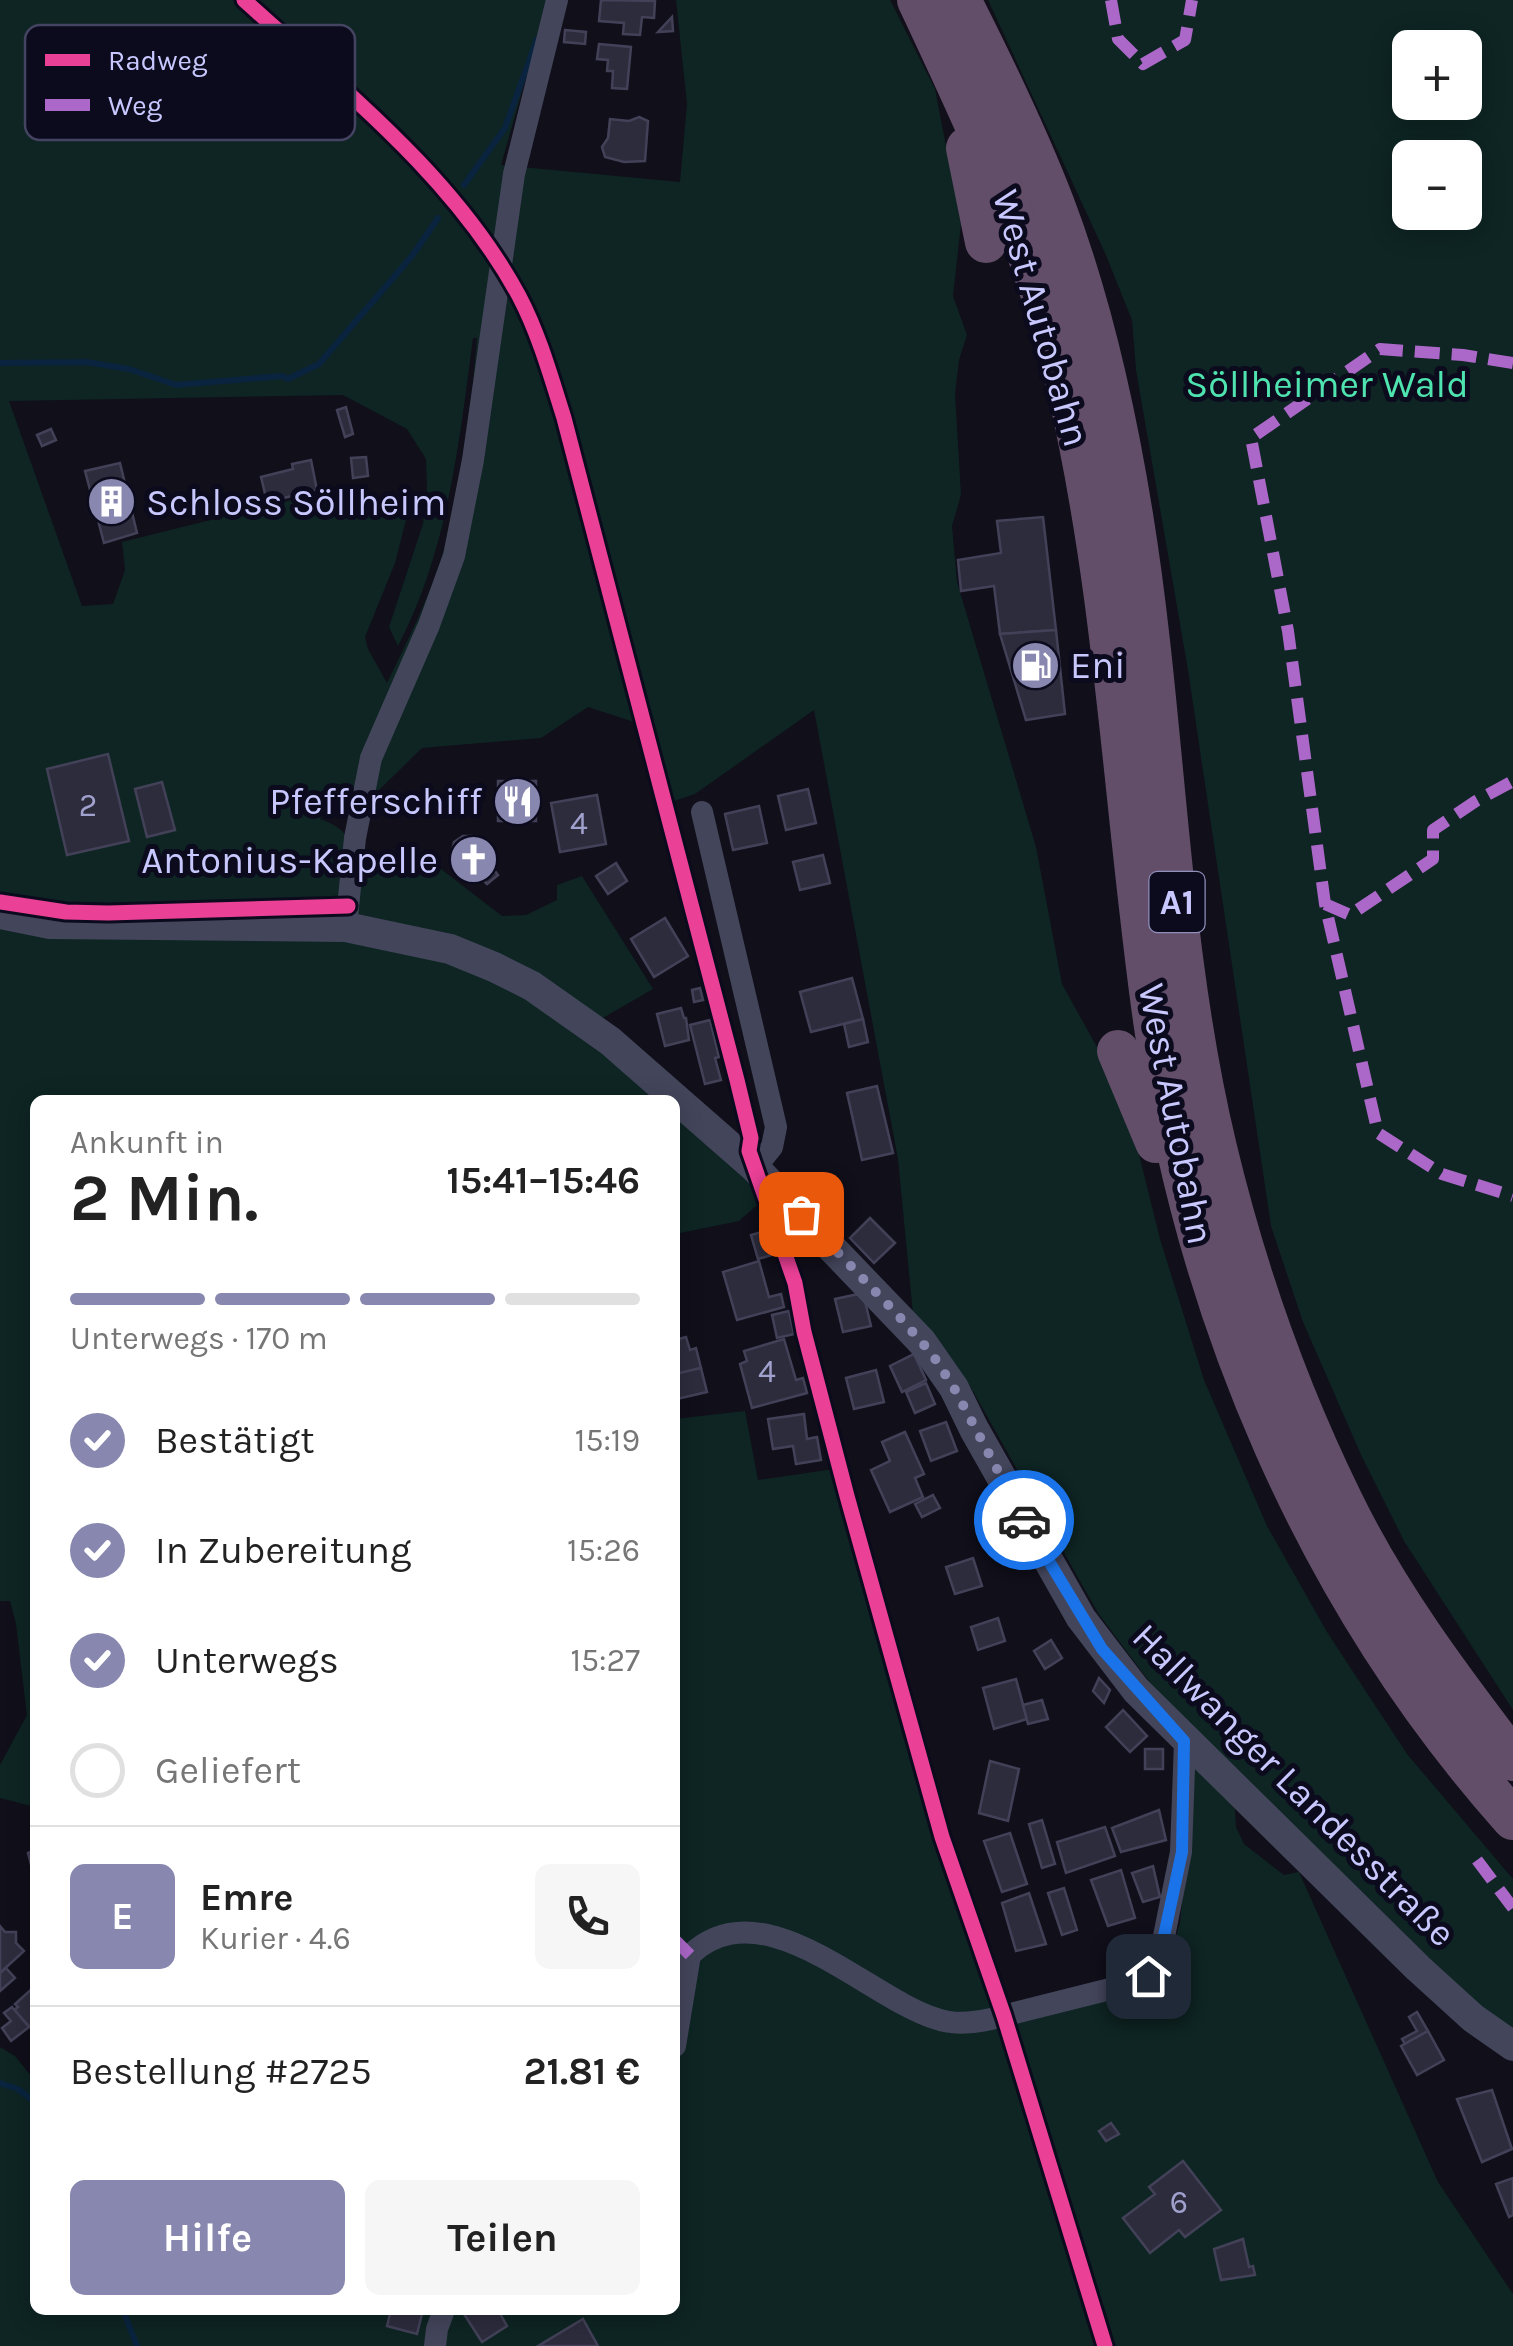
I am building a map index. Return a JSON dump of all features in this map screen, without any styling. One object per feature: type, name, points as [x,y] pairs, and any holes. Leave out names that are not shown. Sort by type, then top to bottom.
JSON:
[{"type":"highway","name":"West Autobahn","points":[[918,0],[980,126],[1020,224],[1067,384],[1097,544],[1154,1026],[1187,1192],[1214,1291],[1269,1436],[1329,1557],[1407,1682],[1513,1819]]},
{"type":"highway","name":"West Autobahn","points":[[960,0],[1010,101],[1054,206],[1102,362],[1132,517],[1196,1041],[1215,1146],[1246,1255],[1280,1359],[1342,1502],[1416,1627],[1513,1760]]},
{"type":"highway","points":[[943,52],[946,95],[973,169],[986,242]]},
{"type":"highway","points":[[1118,1050],[1154,1133],[1163,1167],[1187,1192]]},
{"type":"street","points":[[346,927],[354,838],[372,758],[454,556],[473,460],[514,174],[557,0]]},
{"type":"street","points":[[702,812],[776,1128],[772,1147],[755,1168]]},
{"type":"street","name":"Hallwanger Landesstraße","points":[[0,914],[50,924],[346,927],[450,949],[532,986],[610,1041],[672,1095]]},
{"type":"street","name":"Hallwanger Landesstraße","points":[[680,1102],[755,1168],[870,1284],[932,1354],[1080,1618],[1136,1690],[1418,1968],[1473,2018],[1513,2046]]},
{"type":"street","points":[[680,2015],[690,1954],[715,1938],[738,1932],[774,1937],[809,1949],[938,2020],[970,2023],[1130,1984],[1148,1976],[1159,1959],[1182,1852],[1184,1741]]},
{"type":"street","points":[[435,2346],[442,2315]]},
{"type":"green space","points":[[0,0],[548,0],[501,165],[680,182],[687,104],[676,0],[890,0],[935,89],[961,224],[953,296],[967,335],[955,394],[961,495],[952,526],[957,582],[1036,847],[1062,984],[1102,1056],[1133,1130],[1160,1239],[1204,1380],[1267,1526],[1327,1632],[1407,1754],[1513,1879],[1513,2030],[1492,2019],[1166,1704],[1098,1613],[970,1386],[913,1314],[898,1159],[814,710],[695,794],[656,807],[634,722],[588,707],[541,738],[422,748],[376,793],[350,795],[339,784],[320,819],[344,833],[362,874],[376,875],[380,852],[441,869],[502,916],[526,915],[557,900],[557,885],[582,876],[653,989],[582,1030],[660,1095],[30,1095],[30,1806],[0,1798],[0,1765],[27,1715],[16,1624],[10,1601],[0,1601],[0,926],[158,911],[17,905],[0,899]],"holes":[[[473,338],[477,338],[458,495],[439,564],[387,683],[365,637],[395,563],[406,520],[399,506],[377,503],[350,509],[325,504],[320,493],[122,542],[125,570],[113,604],[82,606],[9,401],[343,395],[407,429],[426,459],[427,488],[423,524],[389,627],[398,646],[415,610],[440,534]]]},
{"type":"green space","name":"Söllheimer Wald","points":[[988,0],[1513,0],[1513,1710],[1404,1541],[1362,1457],[1303,1322],[1271,1226],[1188,670],[1136,370],[1132,320]]},
{"type":"green space","points":[[680,1114],[757,1191],[757,1205],[739,1221],[680,1233]]},
{"type":"green space","points":[[745,1411],[758,1480],[834,1469],[998,2022],[1118,1994],[1160,1989],[1180,1923],[1195,1768],[1235,1809],[1236,1827],[1244,1844],[1284,1875],[1299,1872],[1438,2182],[1513,2294],[1513,2346],[0,2346],[0,2047],[15,2056],[30,2075],[30,2315],[680,2315],[680,1418]]},
{"type":"building","points":[[601,0],[655,1],[654,18],[642,17],[640,35],[623,34],[624,23],[599,21]]},
{"type":"building","points":[[672,17],[673,31],[658,32]]},
{"type":"building","points":[[565,30],[586,32],[585,44],[564,42]]},
{"type":"building","points":[[599,44],[631,47],[627,89],[612,88],[613,71],[607,71],[608,60],[597,59]]},
{"type":"building","points":[[639,117],[648,121],[645,161],[624,162],[605,157],[602,147],[608,138],[610,119],[629,121]]},
{"type":"building","points":[[346,407],[353,434],[345,437],[337,410]]},
{"type":"building","points":[[51,429],[56,440],[42,446],[37,435]]},
{"type":"building","points":[[366,457],[368,476],[353,478],[351,458]]},
{"type":"building","points":[[311,460],[317,490],[267,502],[261,477]]},
{"type":"building","name":"Schloss Söllheim","points":[[120,463],[137,533],[104,543],[85,471]]},
{"type":"building","points":[[1043,517],[1056,630],[1000,634],[994,586],[961,591],[958,560],[1001,553],[997,521]]},
{"type":"building","points":[[1056,630],[1065,714],[1026,720],[1000,634]]},
{"type":"building","points":[[108,754],[129,841],[67,855],[47,769]]},
{"type":"building","name":"Pfefferschiff","points":[[498,781],[536,781],[536,821],[498,821]]},
{"type":"building","points":[[162,782],[175,830],[147,837],[135,789]]},
{"type":"building","points":[[808,789],[816,823],[786,830],[778,796]]},
{"type":"building","points":[[597,795],[606,844],[560,852],[551,803]]},
{"type":"building","points":[[759,806],[767,843],[733,850],[725,814]]},
{"type":"building","name":"Antonius-Kapelle","points":[[463,836],[473,836],[489,850],[491,866],[498,875],[487,884],[480,877],[462,872],[454,861],[454,842]]},
{"type":"building","points":[[823,855],[830,883],[800,890],[793,862]]},
{"type":"building","points":[[616,863],[627,881],[608,894],[596,876]]},
{"type":"building","points":[[665,918],[688,956],[654,977],[631,939]]},
{"type":"building","points":[[852,978],[863,1019],[811,1032],[800,992]]},
{"type":"building","points":[[700,988],[703,1000],[694,1002],[692,990]]},
{"type":"building","points":[[681,1008],[689,1040],[665,1046],[657,1014]]},
{"type":"building","points":[[863,1019],[868,1042],[849,1047],[844,1024]]},
{"type":"building","points":[[710,1020],[721,1080],[705,1084],[690,1025]]},
{"type":"building","points":[[877,1086],[893,1153],[862,1160],[847,1093]]},
{"type":"building","points":[[870,1218],[895,1243],[874,1263],[850,1238]]},
{"type":"building","points":[[765,1231],[772,1255],[758,1259],[751,1235]]},
{"type":"building","points":[[759,1261],[769,1297],[781,1294],[784,1307],[737,1320],[723,1272]]},
{"type":"building","points":[[863,1293],[871,1326],[843,1332],[835,1299]]},
{"type":"building","points":[[789,1311],[794,1334],[777,1338],[772,1315]]},
{"type":"building","points":[[686,1337],[690,1350],[696,1348],[701,1368],[680,1373],[680,1339]]},
{"type":"building","points":[[784,1339],[796,1380],[803,1378],[807,1393],[752,1408],[740,1364],[747,1361],[744,1351]]},
{"type":"building","points":[[914,1354],[926,1380],[902,1392],[890,1366]]},
{"type":"building","points":[[701,1368],[707,1392],[680,1398],[680,1373]]},
{"type":"building","points":[[876,1370],[884,1402],[854,1409],[846,1378]]},
{"type":"building","points":[[926,1383],[935,1404],[915,1413],[906,1392]]},
{"type":"building","points":[[804,1414],[807,1439],[817,1437],[821,1460],[796,1464],[793,1446],[773,1449],[768,1419]]},
{"type":"building","points":[[946,1422],[957,1451],[931,1461],[920,1431]]},
{"type":"building","points":[[905,1432],[924,1474],[915,1478],[923,1497],[890,1512],[871,1470],[890,1461],[882,1442]]},
{"type":"building","points":[[933,1495],[940,1508],[922,1517],[915,1504]]},
{"type":"building","points":[[973,1558],[982,1586],[955,1594],[946,1567]]},
{"type":"building","points":[[998,1618],[1005,1641],[978,1650],[971,1627]]},
{"type":"building","points":[[1051,1640],[1062,1658],[1045,1669],[1034,1651]]},
{"type":"building","points":[[1099,1678],[1110,1690],[1104,1703],[1093,1691]]},
{"type":"building","points":[[1016,1679],[1027,1719],[994,1729],[983,1688]]},
{"type":"building","points":[[1042,1700],[1048,1719],[1028,1724],[1023,1705]]},
{"type":"building","points":[[1123,1710],[1147,1736],[1130,1752],[1106,1727]]},
{"type":"building","points":[[1145,1749],[1163,1749],[1163,1769],[1145,1769]]},
{"type":"building","points":[[990,1761],[1019,1769],[1008,1821],[979,1813]]},
{"type":"building","points":[[1159,1810],[1166,1840],[1121,1852],[1112,1828]]},
{"type":"building","points":[[1042,1820],[1055,1864],[1042,1868],[1029,1824]]},
{"type":"building","points":[[1105,1827],[1115,1856],[1066,1873],[1057,1842]]},
{"type":"building","points":[[1010,1833],[1027,1884],[1002,1892],[984,1841]]},
{"type":"building","points":[[1153,1866],[1160,1897],[1143,1902],[1132,1873]]},
{"type":"building","points":[[1121,1870],[1135,1918],[1108,1926],[1091,1880]]},
{"type":"building","points":[[1064,1888],[1077,1930],[1062,1935],[1048,1893]]},
{"type":"building","points":[[1029,1893],[1046,1944],[1016,1951],[1002,1903]]},
{"type":"building","points":[[0,1926],[5,1932],[16,1932],[16,1943],[24,1951],[0,1973]]},
{"type":"building","points":[[6,1968],[15,1978],[0,1991],[0,1973]]},
{"type":"building","points":[[30,1991],[30,2027],[14,2010],[18,2007],[15,2004]]},
{"type":"building","points":[[12,2007],[29,2027],[11,2041],[2,2028],[11,2021],[4,2013]]},
{"type":"building","points":[[1417,2012],[1428,2031],[1405,2044],[1402,2039],[1417,2031],[1409,2017]]},
{"type":"building","points":[[1428,2031],[1444,2060],[1417,2075],[1401,2046]]},
{"type":"building","points":[[1492,2090],[1512,2149],[1482,2162],[1457,2099]]},
{"type":"building","points":[[1111,2123],[1119,2134],[1106,2141],[1099,2131]]},
{"type":"building","points":[[1183,2161],[1221,2210],[1185,2237],[1179,2230],[1150,2253],[1123,2218],[1155,2194],[1149,2187]]},
{"type":"building","points":[[1513,2178],[1513,2215],[1509,2217],[1496,2184]]},
{"type":"building","points":[[1243,2239],[1249,2267],[1253,2266],[1255,2275],[1221,2280],[1214,2249]]},
{"type":"building","points":[[390,2315],[422,2315],[417,2334],[387,2326]]},
{"type":"building","points":[[465,2315],[501,2315],[507,2326],[482,2342]]},
{"type":"building","points":[[583,2319],[598,2346],[538,2346]]},
{"type":"waterway","points":[[464,185],[505,128],[537,39]]},
{"type":"waterway","points":[[0,363],[86,362],[129,369],[176,385],[282,376],[288,379],[319,364],[412,256],[438,218]]},
{"type":"waterway","points":[[0,2083],[30,2098]]},
{"type":"waterway","points":[[125,2315],[137,2346]]},
{"type":"marked path","points":[[1111,0],[1118,39],[1143,64],[1185,40],[1192,0]]},
{"type":"marked path","points":[[1513,363],[1380,349],[1251,438],[1288,631],[1325,904],[1378,1133],[1442,1174],[1513,1196]]},
{"type":"marked path","points":[[1325,904],[1350,915],[1433,859],[1433,830],[1513,781]]},
{"type":"marked path","points":[[1477,1860],[1513,1908]]},
{"type":"marked path","points":[[680,1945],[690,1955]]},
{"type":"cycle path","points":[[244,0],[272,25]]},
{"type":"cycle path","points":[[355,100],[430,173],[463,212],[519,296],[539,340],[564,418],[737,1080],[751,1138],[749,1151],[795,1283],[847,1496],[942,1837],[1004,2016],[1105,2346]]},
{"type":"cycle path","points":[[0,902],[66,912],[108,913],[348,906]]},
{"type":"way so far","points":[[801,1214],[932,1354],[1024,1520]]},
{"type":"place","name":"Schloss Söllheim","points":[[111,502]]},
{"type":"place","name":"Eni","points":[[1035,665]]},
{"type":"place","name":"Pfefferschiff","points":[[517,801]]},
{"type":"place","name":"Antonius-Kapelle","points":[[473,860]]},
{"type":"route","points":[[1024,1520],[1102,1649],[1184,1741],[1182,1852],[1159,1959],[1148,1976]]}]
